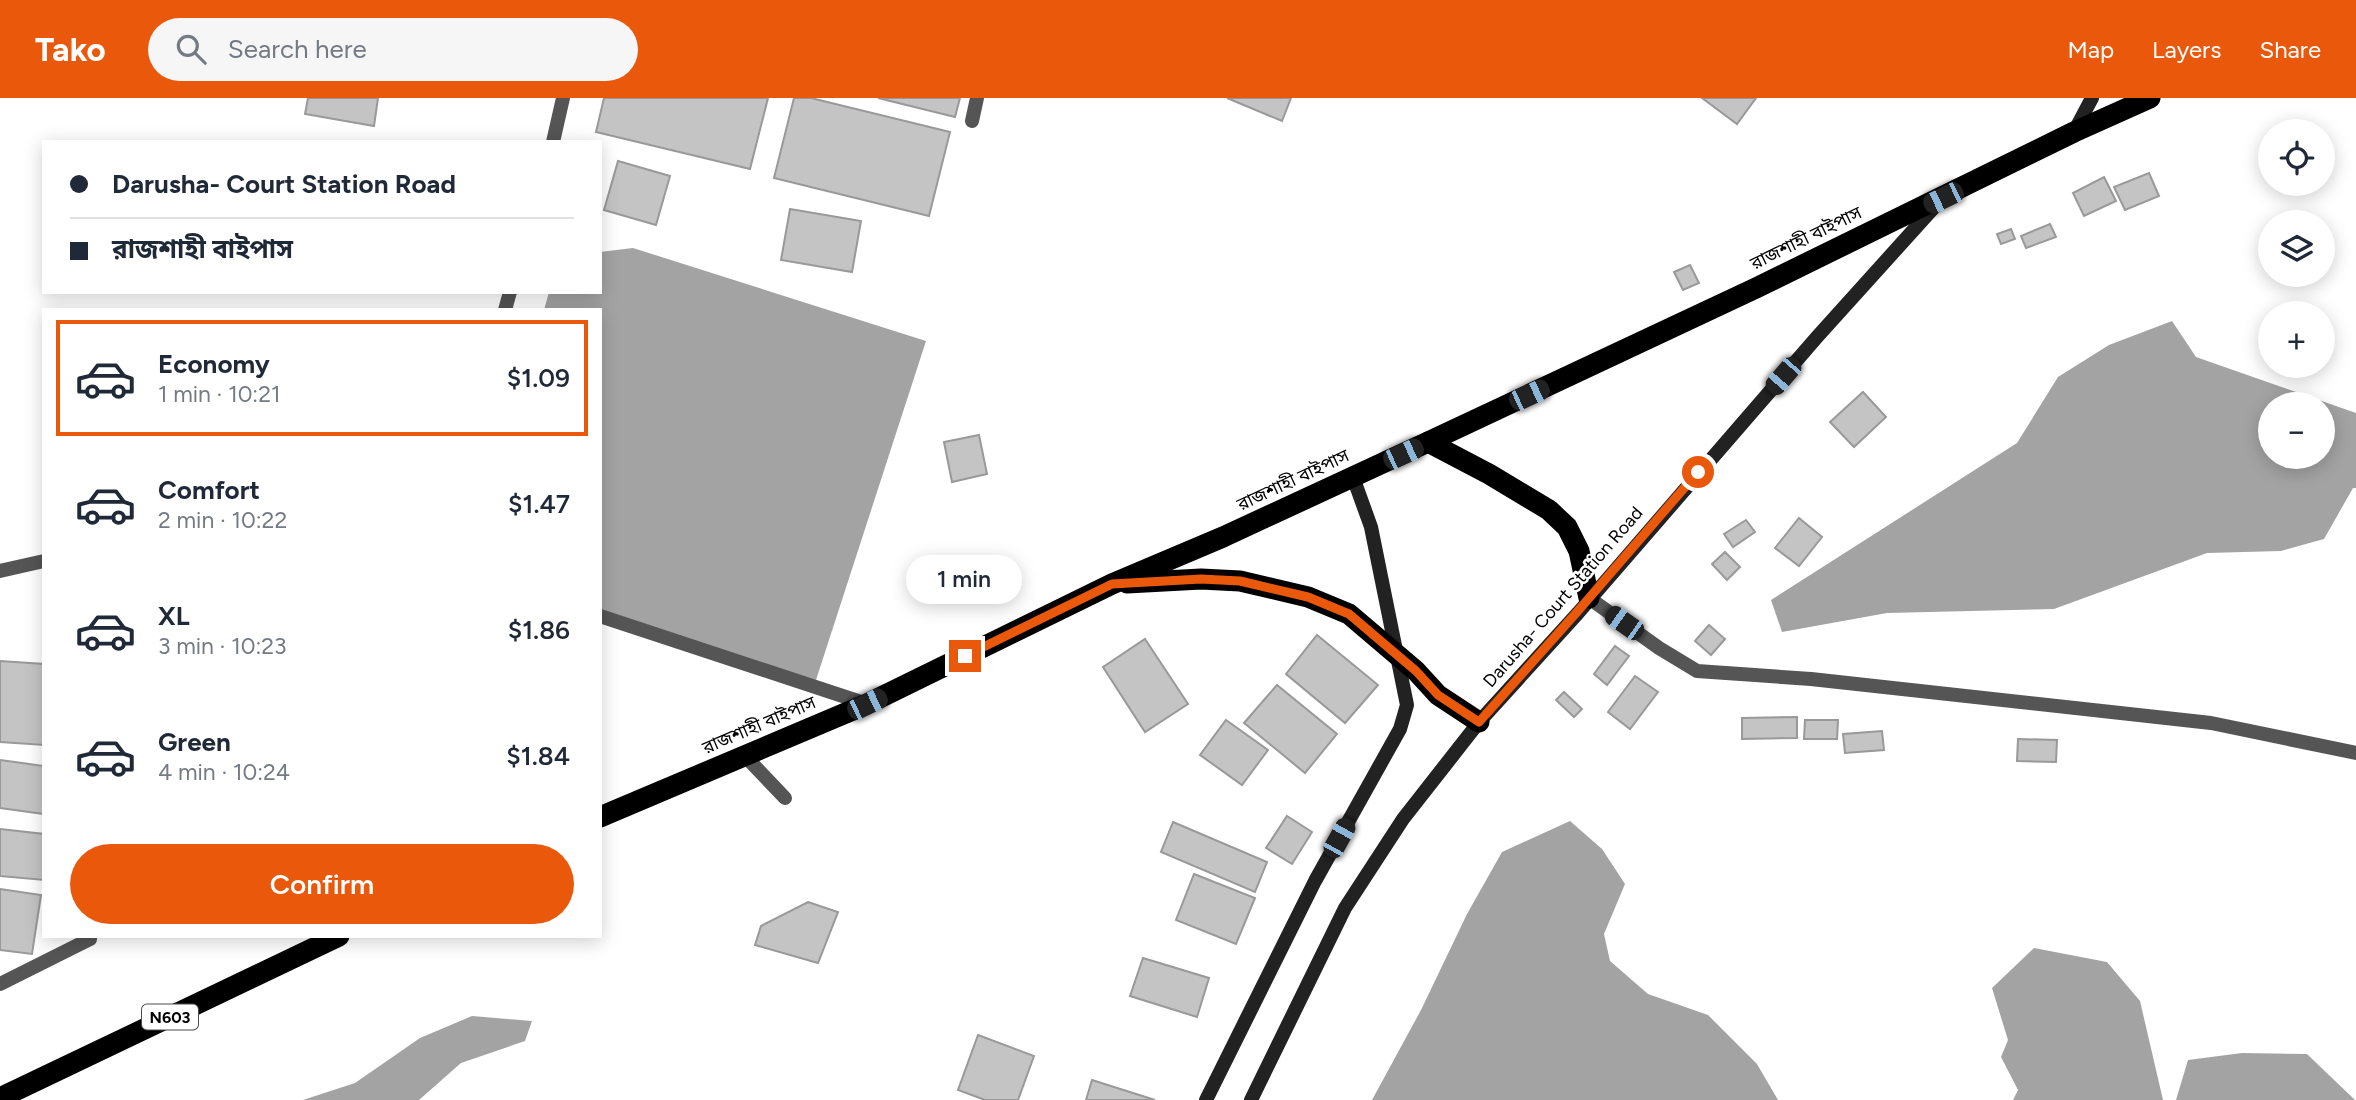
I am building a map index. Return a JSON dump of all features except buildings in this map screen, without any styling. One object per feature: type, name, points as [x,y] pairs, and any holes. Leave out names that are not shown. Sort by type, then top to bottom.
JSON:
[{"type":"highway","name":"রাজশাহী বাইপাস","points":[[602,816],[867,704],[1112,584],[1223,537],[1428,442],[2150,98]]},
{"type":"highway","points":[[1428,442],[1549,510],[1567,527],[1579,551],[1589,598]]},
{"type":"highway","points":[[1112,584],[1201,579],[1240,581],[1308,597],[1349,614],[1398,655],[1438,695],[1479,722]]},
{"type":"highway","name":"N603","points":[[0,1098],[335,938]]},
{"type":"street","points":[[553,140],[563,98]]},
{"type":"street","points":[[972,121],[977,98]]},
{"type":"street","points":[[2074,132],[2092,98]]},
{"type":"street","name":"Darusha- Court Station Road","points":[[1251,1100],[1345,908],[1403,819],[1479,722],[1808,347],[1943,198]]},
{"type":"street","points":[[1206,1100],[1315,881],[1400,729],[1407,705],[1371,527],[1353,477]]},
{"type":"street","points":[[0,570],[42,561]]},
{"type":"street","points":[[1589,598],[1659,648],[1697,671],[1811,679],[2211,723],[2356,753]]},
{"type":"street","points":[[602,617],[867,704]]},
{"type":"street","points":[[745,756],[785,798]]},
{"type":"street","points":[[0,984],[90,938]]},
{"type":"shaded area","points":[[633,248],[926,341],[816,680],[602,613],[602,308],[545,308],[548,294],[602,294],[602,252]]},
{"type":"shaded area","points":[[2172,321],[2196,357],[2296,392],[2258,392],[2258,469],[2335,469],[2335,406],[2356,413],[2356,488],[2353,488],[2324,539],[2281,551],[2207,553],[2054,609],[1887,613],[1782,632],[1771,600],[2017,443],[2058,377],[2109,345]]},
{"type":"shaded area","points":[[1570,821],[1602,849],[1625,884],[1604,934],[1610,961],[1648,994],[1708,1015],[1757,1064],[1778,1100],[1372,1100],[1421,1010],[1467,914],[1502,852]]},
{"type":"shaded area","points":[[2034,948],[2107,962],[2140,1001],[2163,1100],[2013,1100],[2018,1090],[2001,1057],[2008,1040],[1992,988]]},
{"type":"shaded area","points":[[472,1016],[532,1021],[525,1041],[461,1063],[419,1100],[303,1100],[355,1083],[420,1038]]},
{"type":"shaded area","points":[[2242,1053],[2307,1054],[2355,1100],[2176,1100],[2188,1060]]},
{"type":"route","points":[[965,656],[1112,584],[1201,579],[1240,581],[1308,597],[1349,614],[1416,671],[1438,695],[1479,722],[1698,472]]}]
